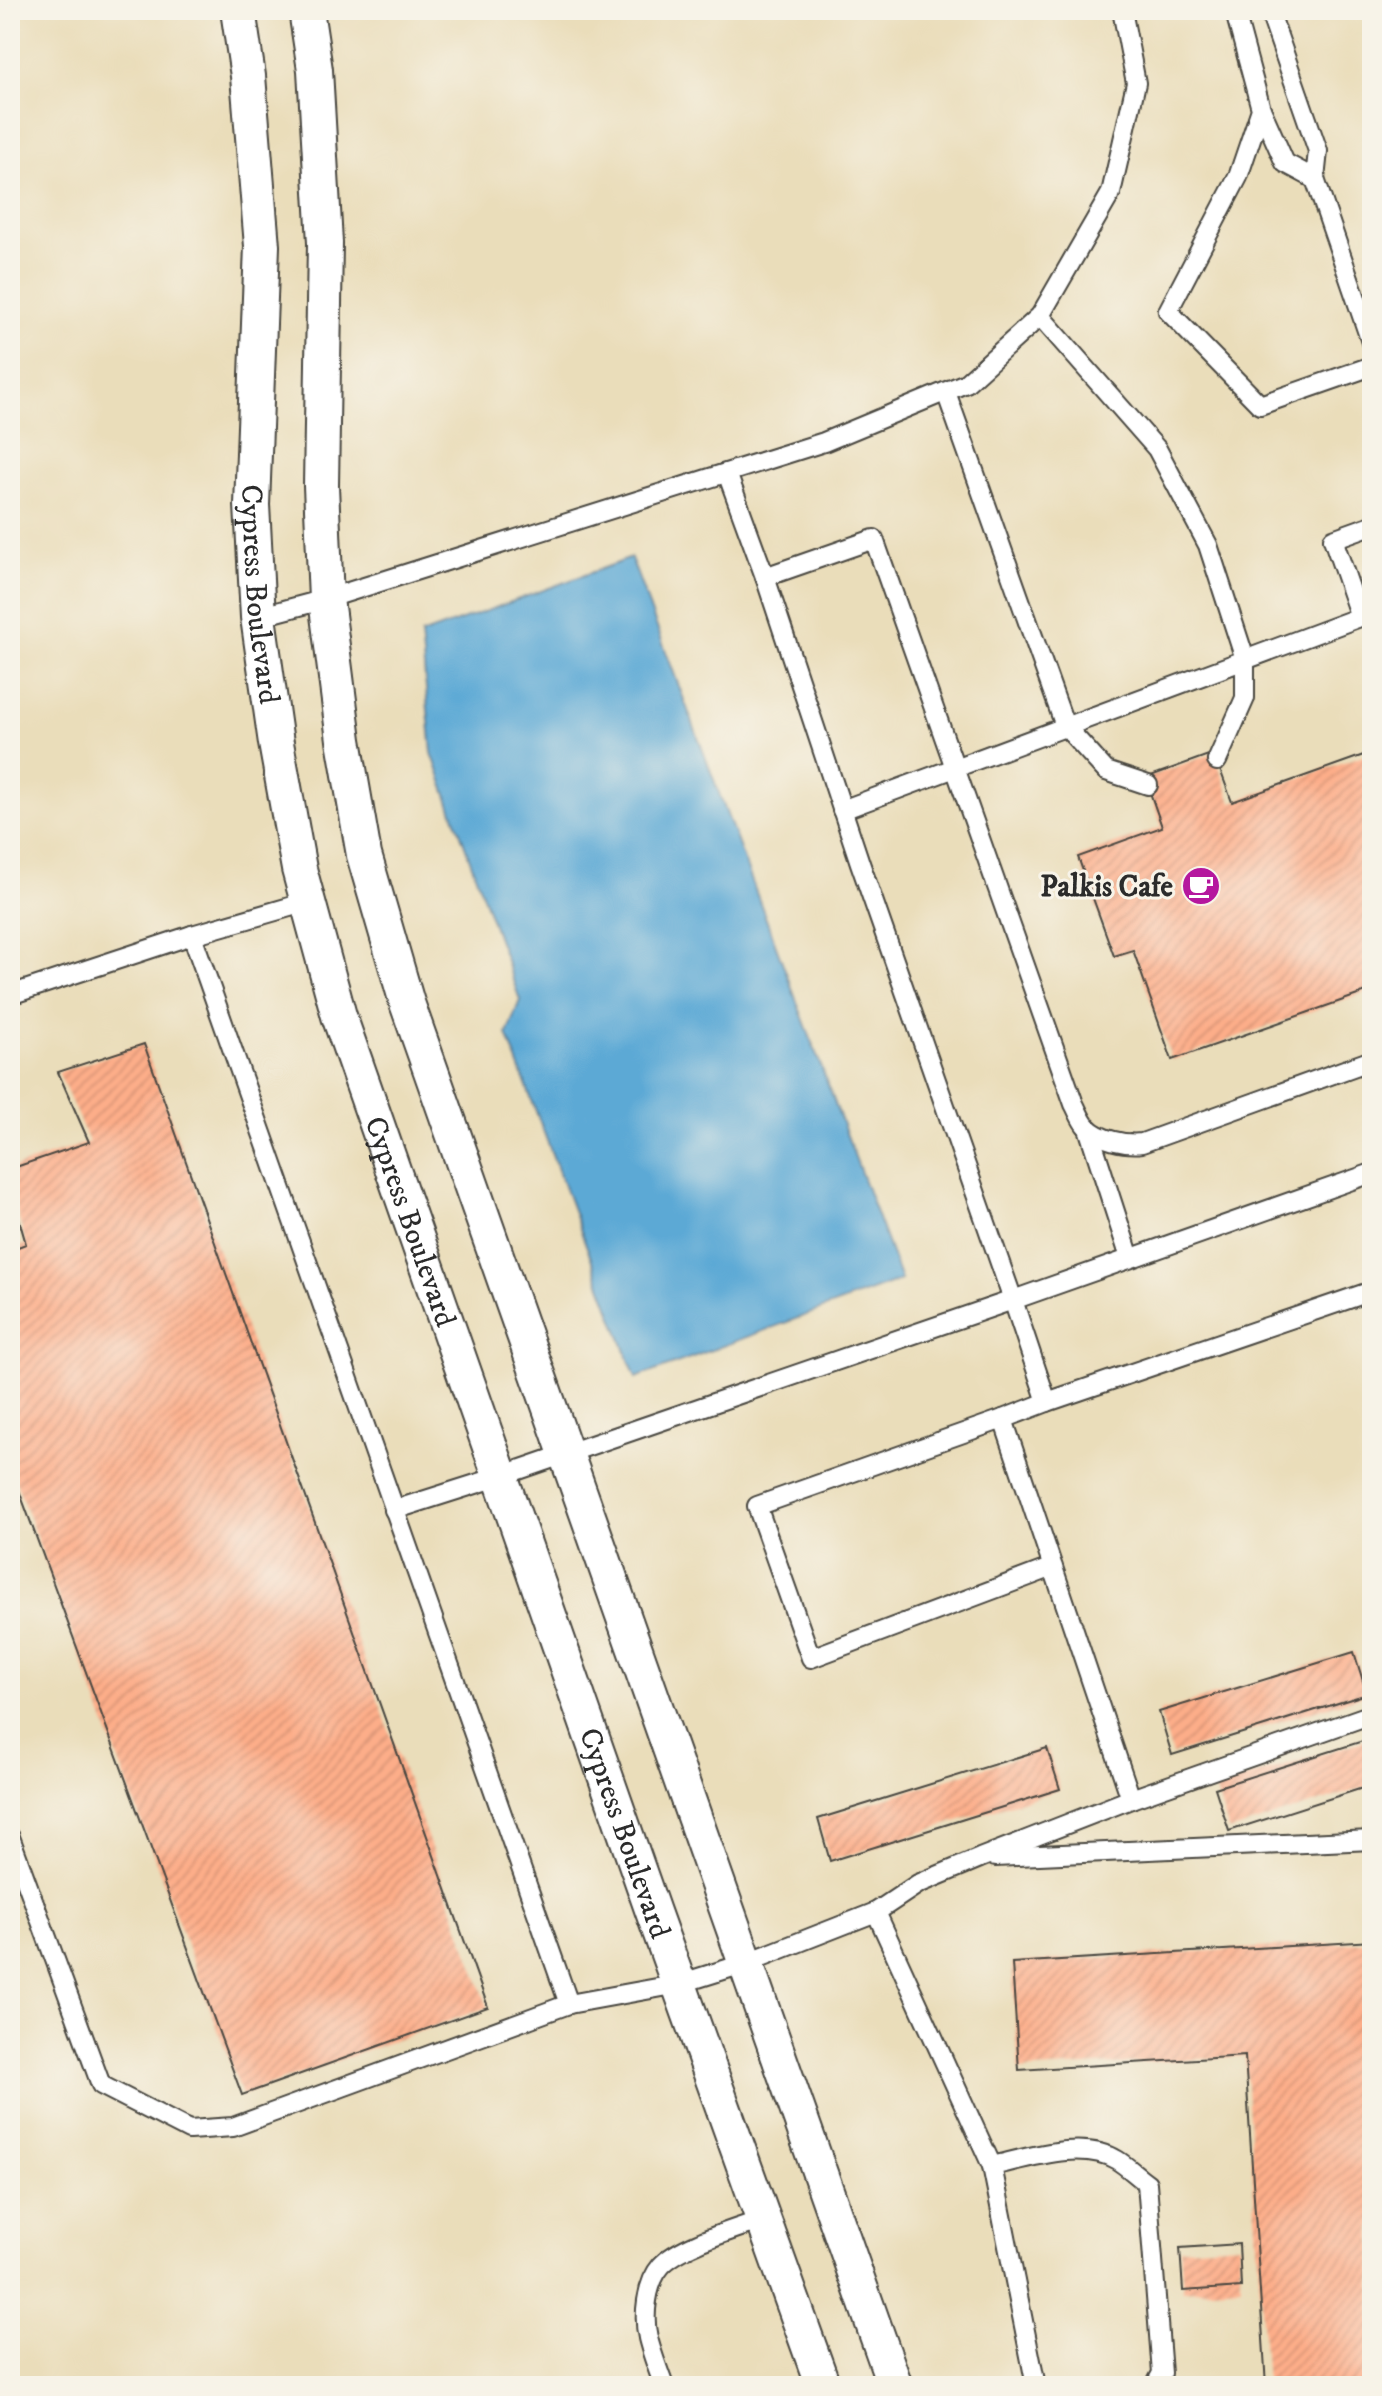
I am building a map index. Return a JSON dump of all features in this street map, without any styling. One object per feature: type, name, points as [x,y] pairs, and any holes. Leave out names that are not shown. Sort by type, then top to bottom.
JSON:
[{"type":"street","name":"Cypress Boulevard","points":[[238,10],[248,76],[262,246],[252,505],[258,617],[276,743],[307,902],[339,1016],[823,2386]]},
{"type":"street","name":"Cypress Boulevard","points":[[306,10],[315,70],[325,243],[321,486],[326,599],[344,740],[364,855],[407,1003],[895,2386]]},
{"type":"lane","points":[[258,617],[326,599],[824,442],[966,383],[1040,316],[1111,193],[1136,83],[1122,10]]},
{"type":"lane","points":[[1238,10],[1236,16],[1261,109],[1285,163],[1315,179]]},
{"type":"lane","points":[[1269,10],[1318,151],[1315,179],[1372,345]]},
{"type":"lane","points":[[1261,109],[1238,177],[1168,311],[1260,405],[1372,366]]},
{"type":"lane","points":[[1040,316],[1157,449],[1208,545],[1245,659],[1245,698],[1217,761]]},
{"type":"lane","points":[[946,392],[1065,726],[1106,771],[1148,785]]},
{"type":"lane","points":[[727,473],[1047,1402]]},
{"type":"lane","points":[[842,810],[1366,616],[1333,539],[1372,525]]},
{"type":"lane","points":[[765,577],[874,539],[1069,1090],[1088,1128],[1130,1258]]},
{"type":"lane","points":[[10,997],[192,935],[307,902]]},
{"type":"lane","points":[[192,935],[569,2004]]},
{"type":"lane","points":[[1088,1128],[1111,1140],[1142,1143],[1372,1060]]},
{"type":"lane","points":[[394,1510],[1013,1300],[1372,1173]]},
{"type":"lane","points":[[1053,1567],[811,1658],[757,1506],[1047,1402],[1372,1291]]},
{"type":"lane","points":[[1003,1419],[1131,1799]]},
{"type":"lane","points":[[10,1837],[101,2085],[189,2130],[233,2127],[569,2004],[679,1984],[746,1963],[876,1912],[918,1884],[980,1858],[1131,1799],[1372,1714]]},
{"type":"lane","points":[[980,1858],[1372,1840]]},
{"type":"lane","points":[[876,1912],[992,2166],[1036,2386]]},
{"type":"lane","points":[[992,2166],[1080,2149],[1114,2158],[1147,2183],[1162,2373],[1155,2386]]},
{"type":"lane","points":[[664,2386],[647,2335],[646,2303],[661,2265],[684,2249],[764,2219]]},
{"type":"water","points":[[631,558],[901,1280],[636,1378],[507,1034],[520,1000],[432,753],[421,635]]},
{"type":"building","points":[[1372,752],[1372,990],[1172,1060],[1133,950],[1114,956],[1078,857],[1162,827],[1145,778],[1214,753],[1232,802]]},
{"type":"building","points":[[144,1044],[488,2007],[242,2095],[10,1466],[10,1250],[26,1244],[10,1188],[10,1169],[89,1142],[58,1072]]},
{"type":"building","points":[[1354,1652],[1367,1694],[1172,1755],[1159,1712]]},
{"type":"building","points":[[1372,1738],[1372,1785],[1229,1831],[1215,1788]]},
{"type":"building","points":[[1047,1748],[1060,1789],[830,1861],[818,1819]]},
{"type":"building","points":[[1372,1941],[1372,2386],[1266,2386],[1245,2056],[1019,2070],[1012,1963]]},
{"type":"building","points":[[1239,2244],[1241,2287],[1183,2291],[1180,2248]]},
{"type":"place","name":"Palkis Cafe","points":[[1201,886]]}]
